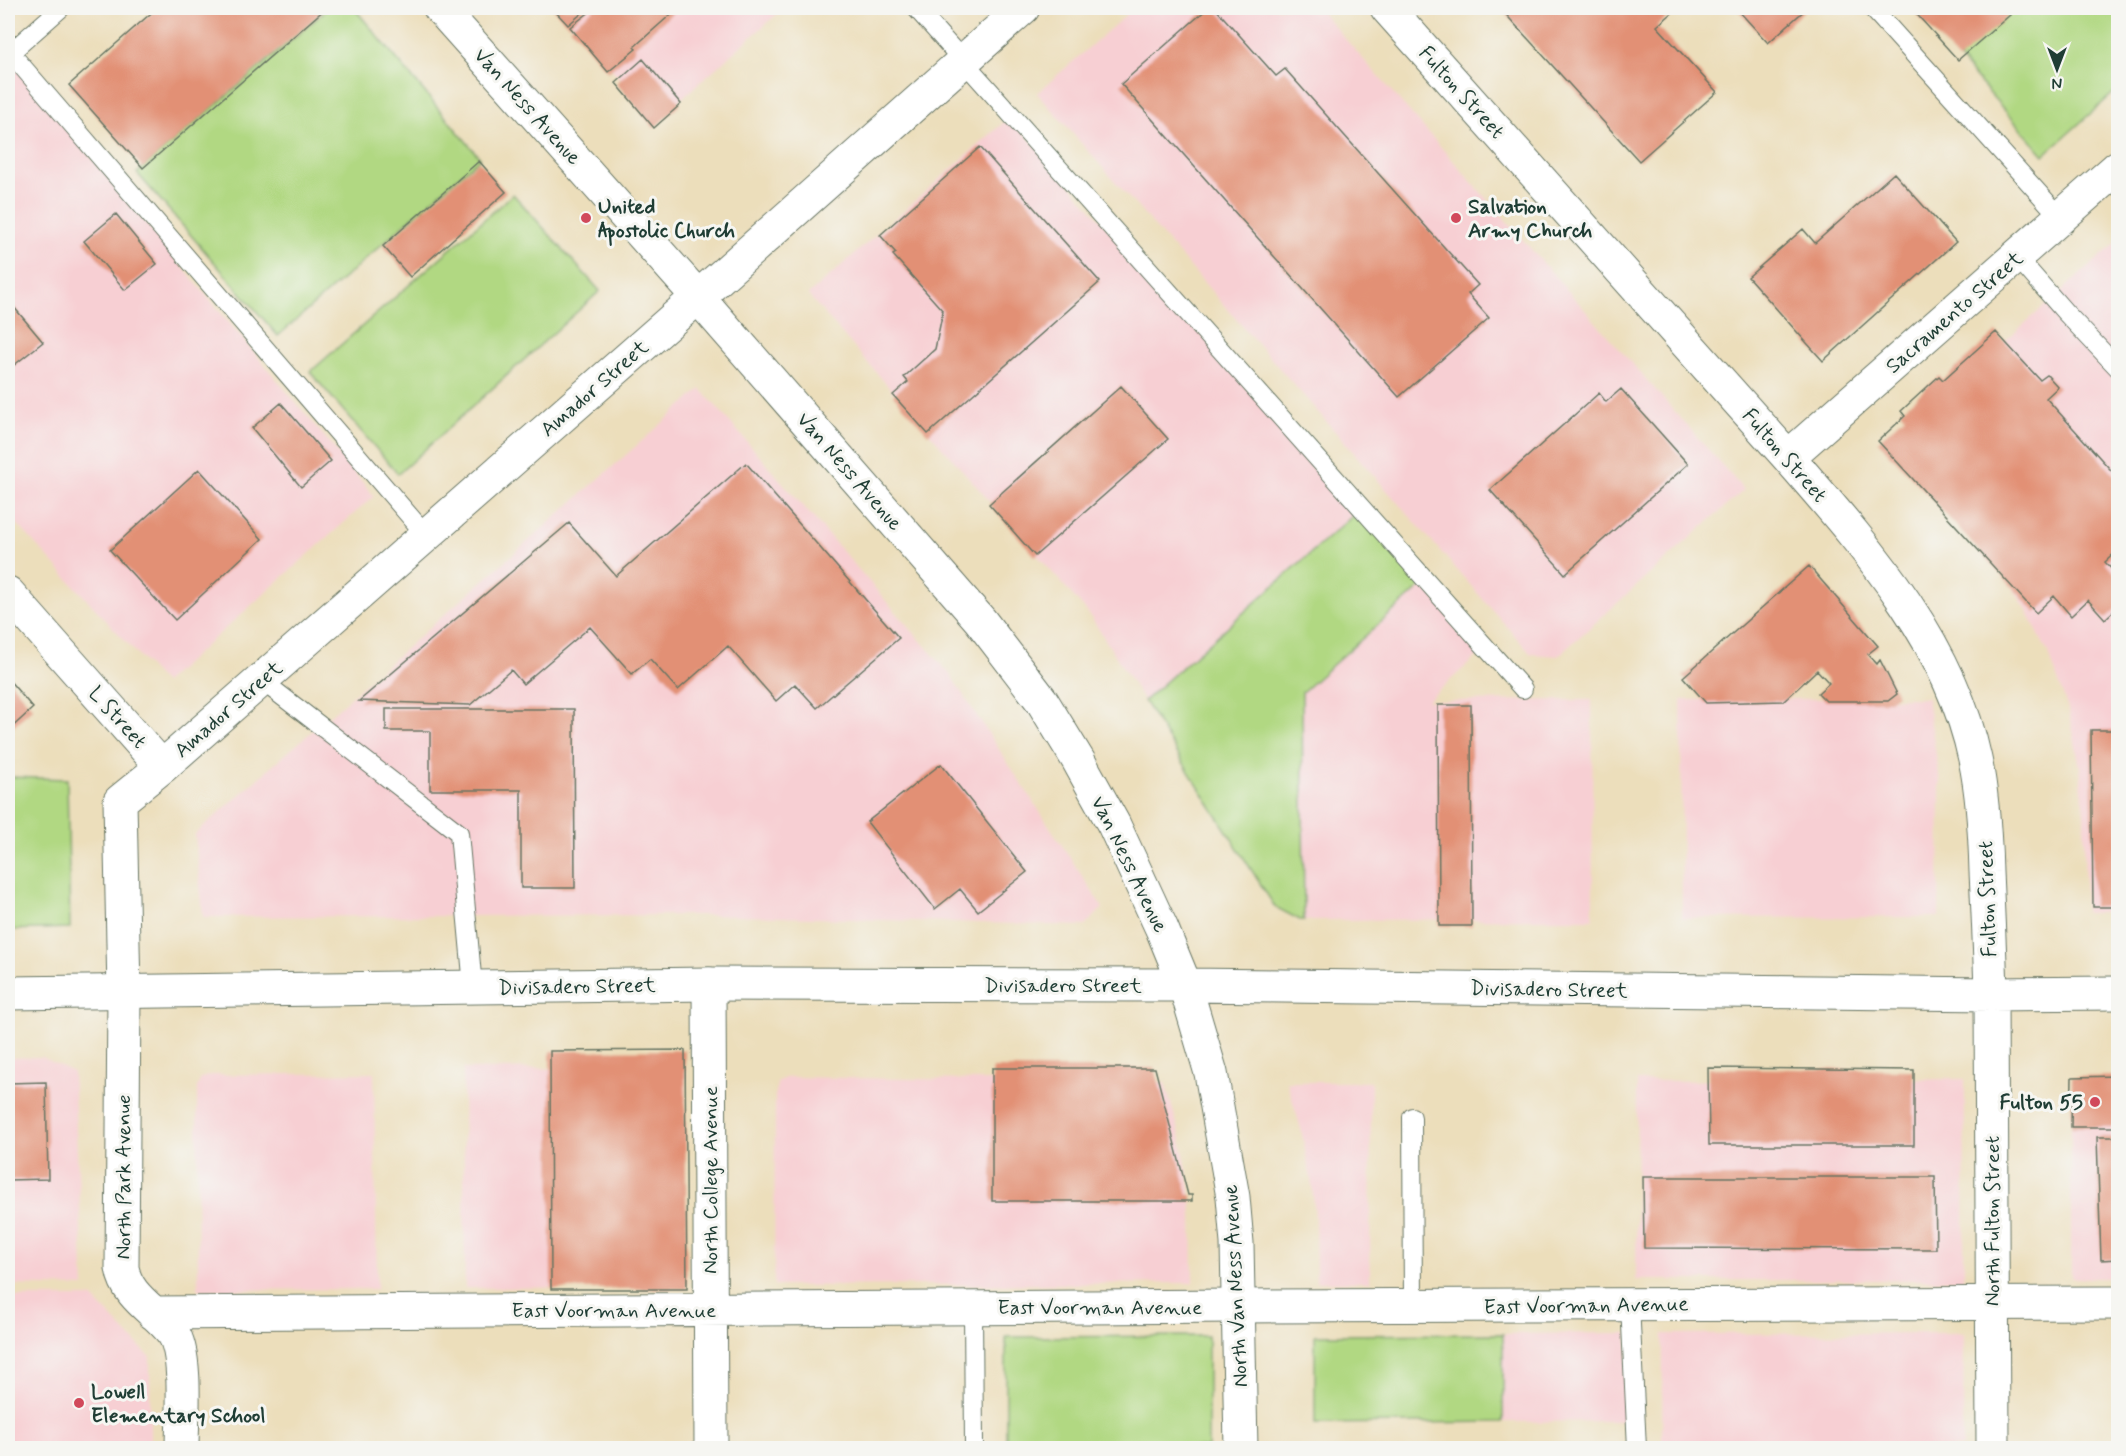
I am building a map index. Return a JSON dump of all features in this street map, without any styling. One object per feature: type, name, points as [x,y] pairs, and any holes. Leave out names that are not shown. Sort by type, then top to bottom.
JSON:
[{"type":"street","name":"Van Ness Avenue","points":[[440,8],[698,297],[980,620],[1042,701],[1114,825],[1185,985]]},
{"type":"street","name":"Amador Street","points":[[162,767],[698,297],[1023,8]]},
{"type":"street","name":"Fulton Street","points":[[1387,8],[1788,457],[1846,525],[1896,589],[1930,644],[1956,698],[1975,758],[1981,791],[1991,994]]},
{"type":"street","name":"Sacramento Street","points":[[1788,457],[2118,168]]},
{"type":"street","name":"L Street","points":[[8,593],[162,767],[120,801],[123,992]]},
{"type":"street","name":"Divisadero Street","points":[[8,993],[710,984],[1185,985],[1991,994],[2118,993]]},
{"type":"street","name":"North College Avenue","points":[[710,984],[711,1449]]},
{"type":"street","name":"North Van Ness Avenue","points":[[1185,985],[1211,1074],[1226,1147],[1233,1197],[1238,1243],[1241,1449]]},
{"type":"street","name":"North Park Avenue","points":[[123,992],[122,1268],[127,1286],[172,1332],[181,1353],[182,1449]]},
{"type":"street","name":"North Fulton Street","points":[[1991,994],[1993,1449]]},
{"type":"street","name":"East Voorman Avenue","points":[[153,1313],[2118,1303]]},
{"type":"lane","points":[[61,8],[9,51],[426,535]]},
{"type":"lane","points":[[916,8],[1523,689]]},
{"type":"lane","points":[[1872,8],[2061,218]]},
{"type":"lane","points":[[2017,257],[2064,312],[2118,369]]},
{"type":"lane","points":[[261,680],[459,833],[473,987]]},
{"type":"lane","points":[[1412,1117],[1413,1307]]},
{"type":"lane","points":[[1630,1304],[1637,1449]]},
{"type":"lane","points":[[973,1308],[974,1449]]},
{"type":"shaded area","points":[[557,8],[784,8],[657,120]]},
{"type":"shaded area","points":[[1134,8],[1318,8],[1744,490],[1558,656],[1531,654],[1037,93]]},
{"type":"shaded area","points":[[8,58],[374,496],[164,683],[8,514]]},
{"type":"shaded area","points":[[1010,117],[1358,511],[1144,701],[1089,614],[808,295]]},
{"type":"shaded area","points":[[2118,241],[2118,913],[2085,913],[2084,814],[2080,767],[2069,712],[2050,657],[2025,607],[1995,561],[1892,441]]},
{"type":"shaded area","points":[[701,389],[949,673],[1103,908],[1085,926],[707,915],[203,917],[195,834]]},
{"type":"shaded area","points":[[1423,585],[1482,652],[1427,701],[1592,700],[1593,919],[1304,920],[1302,692]]},
{"type":"shaded area","points":[[1927,698],[1940,780],[1939,917],[1682,918],[1681,700]]},
{"type":"shaded area","points":[[42,1057],[73,1072],[84,1287],[8,1285],[8,1058]]},
{"type":"shaded area","points":[[686,1068],[685,1287],[465,1288],[463,1069]]},
{"type":"shaded area","points":[[374,1073],[377,1289],[198,1290],[197,1087],[201,1078],[211,1075]]},
{"type":"shaded area","points":[[788,1077],[1165,1083],[1180,1134],[1189,1181],[1192,1210],[1193,1283],[774,1286],[775,1092],[778,1081]]},
{"type":"shaded area","points":[[1965,1079],[1964,1280],[1636,1280],[1637,1081]]},
{"type":"shaded area","points":[[1287,1082],[1371,1082],[1370,1282],[1316,1282],[1312,1186],[1301,1129]]},
{"type":"shaded area","points":[[2071,1127],[2118,1127],[2118,1278],[2071,1278]]},
{"type":"shaded area","name":"Lowell Elementary School","points":[[8,1297],[92,1297],[150,1357],[150,1448],[8,1448]]},
{"type":"shaded area","points":[[1628,1333],[1627,1421],[1503,1422],[1503,1334]]},
{"type":"shaded area","points":[[1964,1333],[1963,1448],[1662,1448],[1663,1334]]},
{"type":"green space","points":[[329,8],[354,8],[480,158],[278,336],[137,173]]},
{"type":"green space","points":[[2008,8],[2118,8],[2118,89],[2044,155],[1955,54]]},
{"type":"green space","points":[[513,194],[600,291],[398,474],[310,372]]},
{"type":"green space","points":[[1358,511],[1423,585],[1302,692],[1304,920],[1300,920],[1275,907],[1144,701]]},
{"type":"green space","points":[[8,777],[67,779],[70,928],[8,930]]},
{"type":"green space","points":[[1503,1334],[1503,1422],[1315,1424],[1315,1335]]},
{"type":"green space","points":[[1208,1336],[1208,1448],[1006,1448],[1006,1337]]},
{"type":"building","points":[[157,8],[326,8],[143,168],[69,85]]},
{"type":"building","points":[[552,8],[588,8],[568,25]]},
{"type":"building","points":[[595,8],[678,8],[634,47],[636,49],[608,72],[570,27]]},
{"type":"building","points":[[1208,8],[1215,8],[1276,76],[1285,69],[1478,285],[1468,294],[1489,318],[1399,397],[1121,84]]},
{"type":"building","points":[[1500,8],[1678,8],[1657,26],[1717,92],[1639,161]]},
{"type":"building","points":[[1736,8],[1807,8],[1768,43]]},
{"type":"building","points":[[1911,8],[2018,8],[1958,60]]},
{"type":"building","points":[[643,59],[681,104],[654,128],[616,83]]},
{"type":"building","points":[[980,147],[1100,282],[928,434],[893,395],[908,382],[904,377],[935,349],[943,311],[893,255],[896,253],[880,235]]},
{"type":"building","points":[[479,161],[506,192],[410,277],[383,246]]},
{"type":"building","points":[[1894,173],[1956,242],[1823,361],[1748,277],[1803,229],[1815,243]]},
{"type":"building","points":[[116,214],[157,264],[125,290],[84,241]]},
{"type":"building","points":[[8,300],[43,342],[8,370]]},
{"type":"building","points":[[1996,332],[2040,380],[2047,375],[2058,387],[2046,398],[2118,478],[2118,550],[2105,562],[2118,576],[2118,607],[2105,619],[2088,600],[2071,616],[2054,596],[2036,613],[1878,441],[1905,416],[1901,411],[1939,376],[1943,380]]},
{"type":"building","points":[[1121,386],[1168,439],[1035,556],[989,504]]},
{"type":"building","points":[[1621,389],[1688,464],[1565,574],[1490,490],[1599,393],[1606,402]]},
{"type":"building","points":[[281,403],[331,461],[301,487],[252,428]]},
{"type":"building","points":[[746,463],[899,638],[817,708],[795,684],[776,701],[728,646],[678,690],[650,659],[632,674],[590,627],[523,684],[511,670],[470,705],[359,701],[569,523],[616,576]]},
{"type":"building","points":[[199,469],[262,539],[175,620],[110,550]]},
{"type":"building","points":[[1809,566],[1878,646],[1868,654],[1877,664],[1880,660],[1897,694],[1888,701],[1826,701],[1818,693],[1829,683],[1817,670],[1784,701],[1706,703],[1683,677]]},
{"type":"building","points":[[8,679],[33,708],[8,731]]},
{"type":"building","points":[[2118,704],[2118,907],[2093,907],[2091,730],[2115,730],[2115,705]]},
{"type":"building","points":[[1438,705],[1471,705],[1472,926],[1439,926]]},
{"type":"building","points":[[386,709],[574,709],[575,888],[521,888],[521,790],[430,790],[430,731],[386,731]]},
{"type":"building","points":[[941,764],[1027,872],[978,911],[960,889],[935,909],[867,822]]},
{"type":"building","points":[[685,1050],[687,1289],[551,1289],[550,1051]]},
{"type":"building","points":[[992,1068],[1155,1068],[1188,1195],[1192,1195],[1192,1201],[992,1201]]},
{"type":"building","points":[[1708,1068],[1914,1070],[1914,1145],[1709,1145]]},
{"type":"building","name":"Fulton 55","points":[[2118,1076],[2118,1127],[2071,1127],[2072,1077]]},
{"type":"building","points":[[46,1082],[48,1179],[8,1180],[8,1083]]},
{"type":"building","points":[[2097,1137],[2118,1137],[2118,1259],[2101,1260]]},
{"type":"building","points":[[1643,1177],[1935,1177],[1936,1249],[1644,1248]]},
{"type":"place","name":"United Apostolic Church","points":[[586,218]]},
{"type":"place","name":"Salvation Army Church","points":[[1456,218]]},
{"type":"place","name":"Fulton 55","points":[[2095,1102]]},
{"type":"place","name":"Lowell Elementary School","points":[[79,1403]]}]
